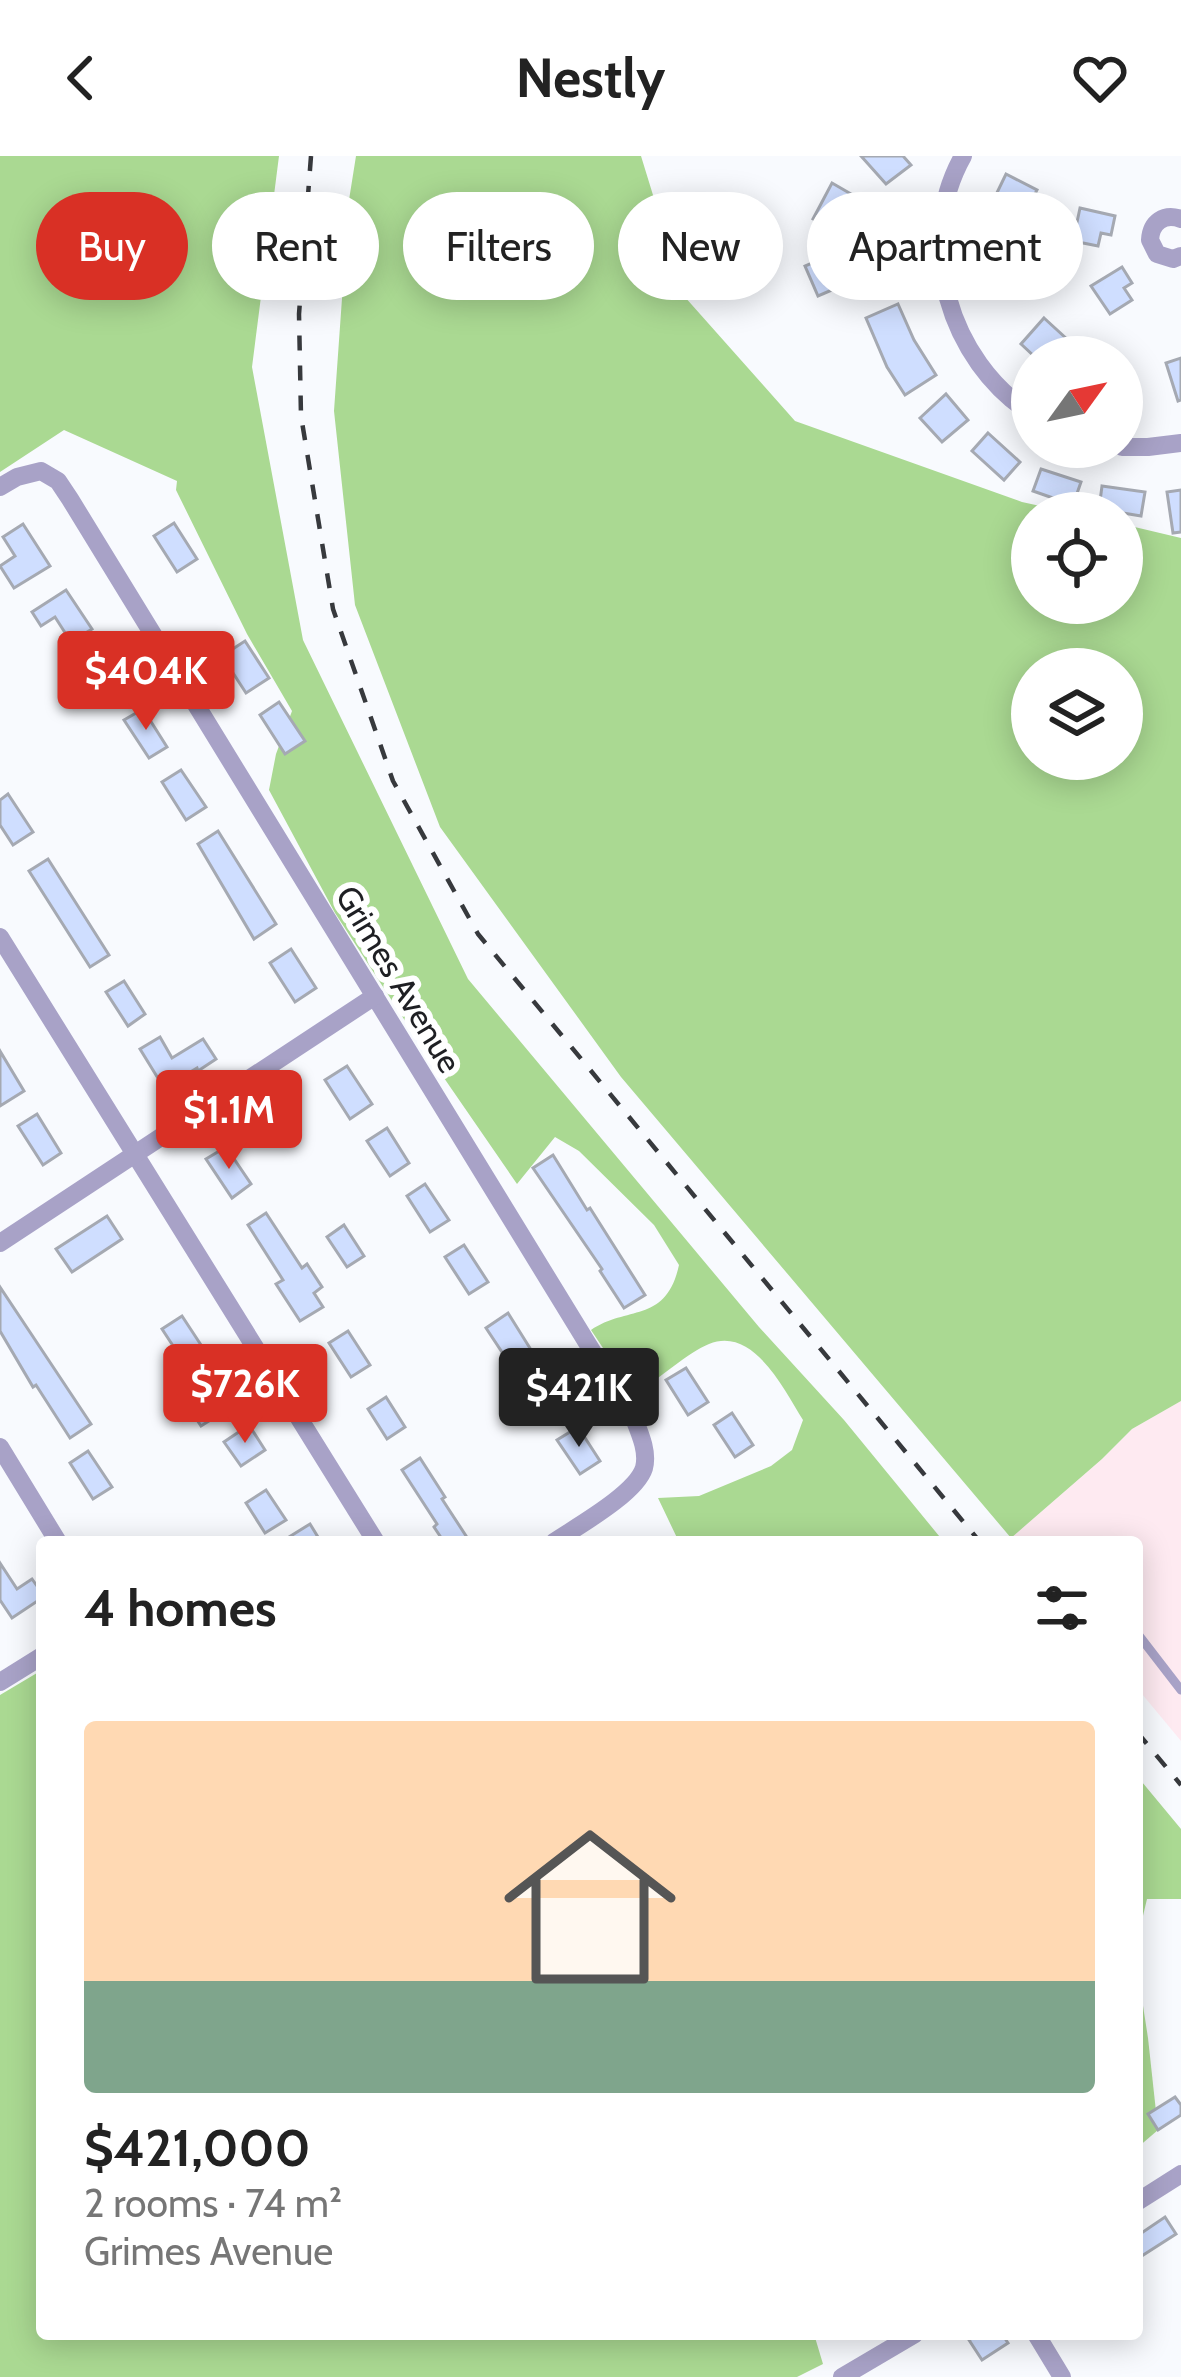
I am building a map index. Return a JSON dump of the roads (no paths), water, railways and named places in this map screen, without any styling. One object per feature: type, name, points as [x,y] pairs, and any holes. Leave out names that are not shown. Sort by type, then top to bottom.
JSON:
[{"type":"street","points":[[949,192],[963,156]]},
{"type":"street","points":[[1181,219],[1160,219],[1150,240],[1165,258],[1181,256]]},
{"type":"street","points":[[948,300],[963,340],[1011,397]]},
{"type":"street","points":[[1143,447],[1181,443]]},
{"type":"street","name":"Grimes Avenue","points":[[0,488],[36,470],[58,481],[635,1421],[644,1444],[644,1467],[635,1483],[562,1536]]},
{"type":"street","points":[[0,937],[372,1536]]},
{"type":"street","points":[[0,1244],[375,996]]},
{"type":"street","points":[[0,1447],[54,1536]]},
{"type":"street","points":[[0,1682],[36,1660]]},
{"type":"street","points":[[1143,2198],[1181,2174]]},
{"type":"street","points":[[842,2377],[905,2340]]},
{"type":"street","points":[[1040,2340],[1062,2377]]},
{"type":"lane","points":[[1143,1641],[1181,1690]]},
{"type":"railway","points":[[311,156],[299,314],[301,416],[333,609],[393,781],[478,934],[975,1536]]},
{"type":"railway","points":[[1143,1739],[1181,1785]]}]
